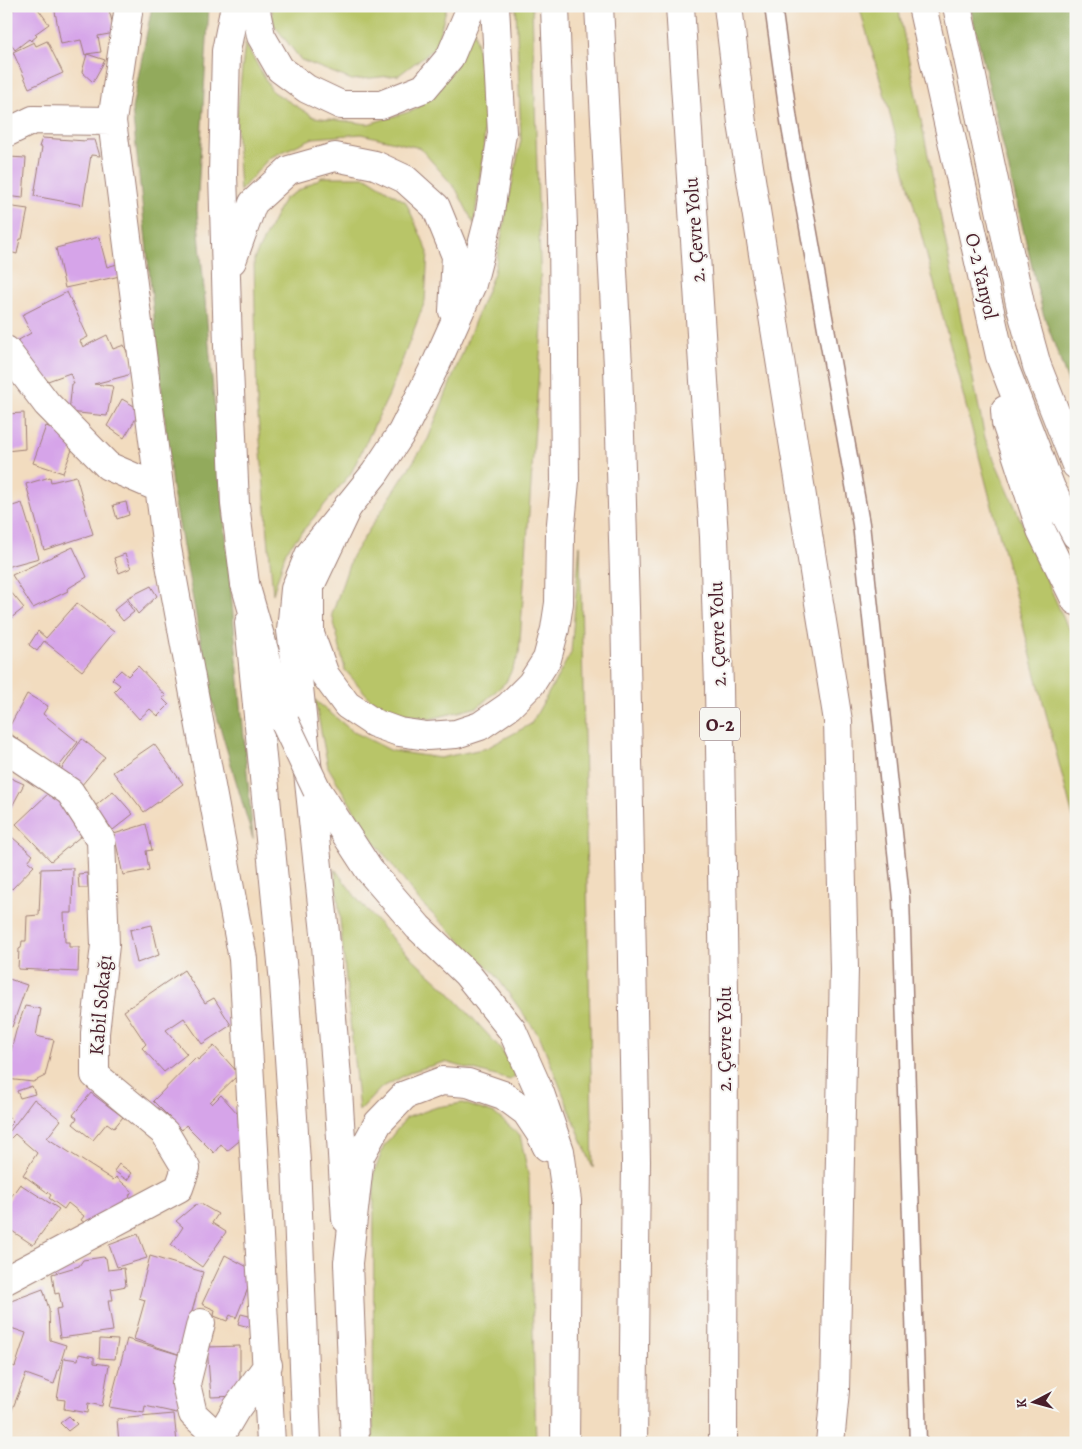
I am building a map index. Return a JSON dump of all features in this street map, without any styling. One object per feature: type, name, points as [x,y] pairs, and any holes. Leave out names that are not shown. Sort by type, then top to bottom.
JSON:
[{"type":"main road","points":[[130,6],[112,121],[167,548],[243,959],[268,1365],[271,1443]]},
{"type":"main road","points":[[235,6],[226,51],[224,173],[228,346],[235,504],[245,584],[284,993],[297,1171],[307,1443]]},
{"type":"main road","points":[[255,6],[261,36],[280,69],[307,89],[341,105],[381,105],[424,88],[450,57],[469,12],[469,6]]},
{"type":"main road","points":[[355,1443],[348,1263],[338,1090],[325,933],[298,678],[291,631],[295,590],[310,555],[375,472],[402,432],[437,362],[472,284],[489,218],[502,133],[495,6]]},
{"type":"main road","points":[[348,506],[310,586],[310,634],[325,675],[347,705],[374,723],[399,732],[426,736],[456,734],[480,726],[510,706],[531,684],[547,659],[555,629],[559,603],[560,534],[564,481],[563,227],[555,6]]},
{"type":"main road","points":[[599,6],[618,366],[625,628],[636,1161],[633,1443]]},
{"type":"main road","name":"2. Çevre Yolu","points":[[680,6],[714,537],[719,687],[724,991],[723,1443]]},
{"type":"main road","points":[[728,6],[742,123],[838,721],[844,969],[835,1391],[830,1443]]},
{"type":"main road","name":"O-2 Yanyol","points":[[922,6],[1000,356],[1051,488],[1076,534]]},
{"type":"main road","points":[[957,6],[1021,308],[1037,366],[1076,465]]},
{"type":"main road","points":[[6,133],[33,120],[112,121]]},
{"type":"main road","points":[[227,274],[254,203],[289,170],[335,158],[375,165],[404,178],[436,207],[456,256],[453,310],[437,362]]},
{"type":"main road","points":[[6,350],[47,404],[108,466],[159,488]]},
{"type":"main road","points":[[1000,356],[1006,423],[1041,530],[1076,601]]},
{"type":"main road","points":[[245,584],[285,723],[316,790],[370,870],[418,927],[467,974],[512,1030],[540,1093],[560,1152],[567,1201],[565,1443]]},
{"type":"main road","name":"Kabil Sokağı","points":[[6,750],[70,792],[101,840],[105,945],[95,1034],[95,1075],[165,1134],[186,1168],[179,1188],[6,1280]]},
{"type":"main road","points":[[348,1263],[360,1156],[378,1123],[406,1095],[442,1081],[468,1084],[503,1095],[526,1112],[540,1133],[555,1162],[567,1201]]},
{"type":"main road","points":[[201,1323],[186,1384],[193,1414],[217,1440],[236,1409],[268,1365]]},
{"type":"lane","points":[[773,6],[790,121],[860,524],[901,898],[918,1443]]},
{"type":"green space","points":[[152,6],[209,6],[197,210],[253,839],[211,696],[172,487],[132,109]]},
{"type":"green space","points":[[271,6],[447,6],[436,47],[399,75],[352,80],[301,60],[274,25]]},
{"type":"green space","points":[[516,6],[532,6],[542,327],[519,655],[506,682],[478,707],[430,719],[379,709],[345,670],[332,614],[352,556],[428,439],[494,273],[521,140]]},
{"type":"green space","points":[[859,6],[898,6],[985,438],[1066,624],[1076,637],[1076,829],[889,110]]},
{"type":"green space","points":[[970,6],[1076,6],[1076,404],[1043,313]]},
{"type":"green space","points":[[473,24],[485,90],[484,146],[474,224],[456,189],[420,148],[361,134],[313,138],[269,158],[240,191],[236,122],[245,43],[272,91],[314,117],[368,124],[415,110],[455,68]]},
{"type":"green space","points":[[322,177],[366,177],[406,202],[428,252],[425,301],[389,395],[351,473],[286,551],[273,594],[257,405],[254,259],[284,199]]},
{"type":"green space","points":[[580,545],[593,1168],[540,1037],[494,973],[420,902],[368,833],[328,767],[315,700],[352,731],[392,751],[440,758],[487,748],[531,724],[571,653]]},
{"type":"green space","points":[[335,869],[358,900],[396,943],[446,989],[501,1049],[516,1075],[510,1080],[445,1062],[413,1071],[381,1088],[359,1111]]},
{"type":"green space","points":[[463,1103],[495,1114],[520,1135],[529,1178],[536,1443],[373,1443],[374,1173],[384,1146],[406,1118],[437,1107]]},
{"type":"building","points":[[18,6],[36,6],[49,24],[35,34],[37,36],[31,41],[29,39],[15,50],[6,37],[6,16]]},
{"type":"building","points":[[54,6],[108,6],[115,33],[98,36],[101,52],[85,55],[81,40],[61,44]]},
{"type":"building","points":[[47,41],[63,73],[29,88],[13,52],[34,42],[36,46]]},
{"type":"building","points":[[87,54],[105,60],[93,82],[82,72]]},
{"type":"building","points":[[42,138],[95,140],[100,156],[91,155],[83,205],[34,196],[42,147],[39,147]]},
{"type":"building","points":[[9,141],[9,157],[26,158],[23,198],[6,196],[6,143]]},
{"type":"building","points":[[6,206],[28,209],[17,254],[6,251]]},
{"type":"building","points":[[99,237],[107,267],[117,264],[120,276],[65,288],[56,248]]},
{"type":"building","points":[[67,292],[88,337],[80,341],[83,347],[107,335],[113,349],[124,345],[135,371],[125,376],[94,384],[113,386],[107,416],[69,412],[72,384],[74,384],[70,373],[45,382],[42,374],[35,377],[17,341],[31,333],[22,315]]},
{"type":"building","points":[[122,399],[141,410],[124,438],[107,426]]},
{"type":"building","points":[[24,413],[25,449],[6,451],[6,414]]},
{"type":"building","points":[[46,426],[77,437],[63,473],[33,463]]},
{"type":"building","points":[[76,476],[93,534],[44,550],[26,484],[50,477],[51,482]]},
{"type":"building","points":[[126,502],[129,515],[117,519],[113,505]]},
{"type":"building","points":[[22,503],[39,558],[6,567],[6,508]]},
{"type":"building","points":[[73,547],[87,577],[67,589],[68,591],[33,608],[12,575]]},
{"type":"building","points":[[125,554],[131,568],[119,573],[114,558]]},
{"type":"building","points":[[6,586],[24,608],[6,622]]},
{"type":"building","points":[[151,586],[157,596],[138,614],[127,598]]},
{"type":"building","points":[[126,600],[134,612],[123,621],[114,610]]},
{"type":"building","points":[[77,603],[114,632],[82,671],[44,641],[37,651],[29,645],[38,631],[46,638]]},
{"type":"building","points":[[138,666],[166,696],[162,698],[169,705],[158,716],[150,709],[139,719],[114,691],[120,685],[112,679],[121,670],[128,676]]},
{"type":"building","points":[[27,694],[48,706],[43,714],[78,742],[57,769],[7,731]]},
{"type":"building","points":[[82,739],[105,757],[81,786],[60,771]]},
{"type":"building","points":[[154,744],[183,784],[144,812],[113,772]]},
{"type":"building","points":[[6,776],[24,784],[9,812],[6,810]]},
{"type":"building","points":[[51,791],[87,831],[51,861],[16,824]]},
{"type":"building","points":[[113,791],[133,814],[113,830],[94,807]]},
{"type":"building","points":[[146,824],[152,850],[146,851],[149,870],[123,875],[114,834]]},
{"type":"building","points":[[6,832],[33,855],[28,861],[34,866],[12,889],[6,884]]},
{"type":"building","points":[[73,868],[72,913],[64,913],[65,942],[69,942],[69,947],[79,947],[78,972],[18,969],[19,949],[21,948],[22,941],[26,941],[27,916],[39,915],[41,869]]},
{"type":"building","points":[[87,873],[88,888],[79,888],[78,874]]},
{"type":"building","points":[[152,925],[159,955],[137,963],[130,930]]},
{"type":"building","points":[[184,970],[205,1003],[214,998],[231,1025],[202,1044],[184,1018],[166,1030],[187,1054],[164,1072],[142,1048],[146,1044],[124,1011]]},
{"type":"building","points":[[6,978],[27,985],[12,1027],[6,1026]]},
{"type":"building","points":[[25,1006],[41,1009],[36,1036],[54,1040],[45,1076],[33,1082],[6,1079],[6,1070],[16,1031]]},
{"type":"building","points":[[214,1046],[239,1074],[210,1102],[212,1104],[221,1095],[246,1123],[238,1131],[244,1137],[227,1151],[221,1144],[214,1153],[186,1125],[182,1130],[153,1101],[196,1057],[198,1060]]},
{"type":"building","points":[[32,1086],[35,1094],[20,1098],[17,1091]]},
{"type":"building","points":[[91,1093],[123,1117],[114,1128],[107,1123],[93,1140],[73,1124],[77,1118],[73,1115]]},
{"type":"building","points":[[34,1099],[61,1120],[47,1138],[113,1180],[116,1177],[132,1191],[129,1196],[140,1206],[94,1230],[81,1220],[84,1216],[68,1203],[64,1209],[49,1198],[51,1195],[23,1175],[37,1153],[15,1134],[6,1143],[6,1115],[13,1122],[8,1127],[10,1131]]},
{"type":"building","points":[[119,1164],[132,1173],[127,1180],[114,1171]]},
{"type":"building","points":[[20,1184],[59,1209],[33,1245],[6,1227],[6,1204]]},
{"type":"building","points":[[201,1204],[218,1214],[212,1223],[226,1232],[202,1267],[171,1245],[183,1227],[176,1221],[195,1205]]},
{"type":"building","points":[[138,1234],[147,1258],[117,1267],[109,1245]]},
{"type":"building","points":[[225,1255],[255,1271],[236,1318],[230,1315],[227,1321],[214,1316],[215,1310],[202,1304]]},
{"type":"building","points":[[150,1256],[203,1272],[191,1315],[184,1356],[134,1339],[145,1300],[139,1298]]},
{"type":"building","points":[[106,1258],[108,1270],[124,1268],[126,1286],[111,1289],[113,1300],[108,1300],[113,1331],[60,1338],[56,1309],[62,1308],[59,1293],[55,1294],[52,1274],[79,1266],[83,1260]]},
{"type":"building","points":[[43,1289],[49,1309],[50,1340],[66,1345],[54,1384],[26,1374],[9,1418],[6,1417],[6,1363],[15,1367],[26,1333],[11,1328],[11,1301]]},
{"type":"building","points":[[241,1314],[257,1318],[257,1327],[238,1324]]},
{"type":"building","points":[[100,1339],[118,1340],[115,1359],[99,1358]]},
{"type":"building","points":[[127,1339],[187,1357],[177,1413],[145,1406],[144,1413],[109,1407]]},
{"type":"building","points":[[240,1346],[240,1396],[211,1397],[207,1347]]},
{"type":"building","points":[[79,1354],[94,1357],[94,1363],[109,1365],[102,1406],[88,1403],[87,1413],[64,1409],[65,1400],[57,1399],[64,1358],[78,1360]]},
{"type":"building","points":[[174,1414],[177,1443],[119,1443],[117,1419]]},
{"type":"building","points":[[69,1416],[77,1424],[68,1431],[60,1423]]}]
